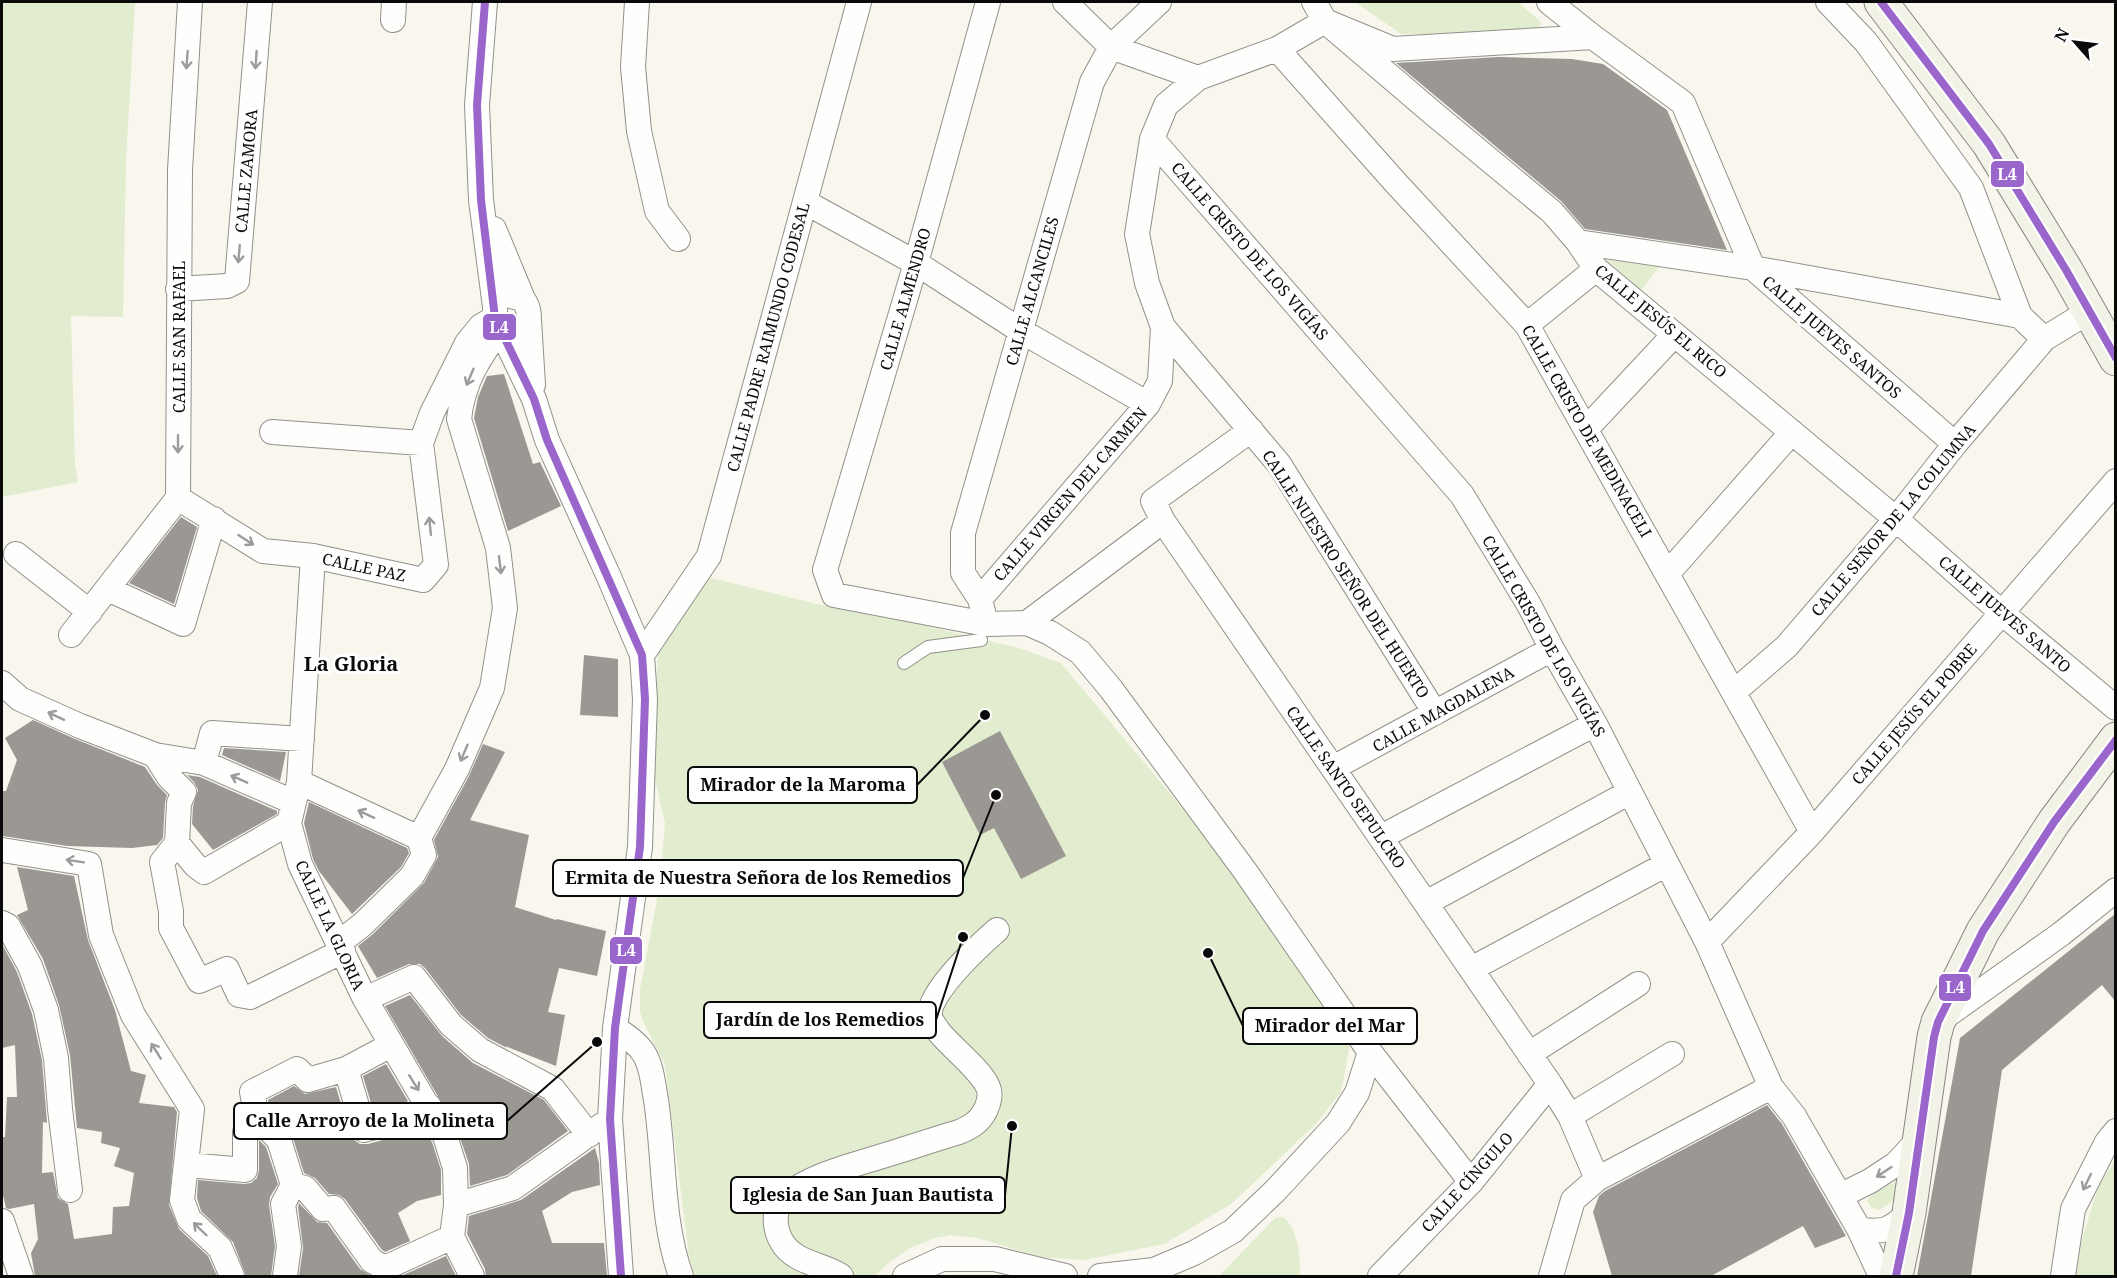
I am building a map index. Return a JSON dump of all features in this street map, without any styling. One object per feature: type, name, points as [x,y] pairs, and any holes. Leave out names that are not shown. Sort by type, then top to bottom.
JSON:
[{"type":"street","name":"CALLE SAN RAFAEL","points":[[178,498],[180,170],[190,2]]},
{"type":"street","name":"CALLE ZAMORA","points":[[178,289],[227,286],[237,282],[260,2]]},
{"type":"street","points":[[485,2],[477,105],[481,200],[497,318],[534,399],[546,440],[609,577],[642,656],[645,699],[640,847],[615,1028],[610,1119],[621,1276]]},
{"type":"street","points":[[637,2],[633,67],[639,131],[657,211],[678,239]]},
{"type":"street","name":"CALLE PADRE RAIMUNDO CODESAL","points":[[642,656],[709,556],[859,2]]},
{"type":"street","name":"CALLE ALMENDRO","points":[[983,632],[834,595],[825,570],[916,263],[988,2]]},
{"type":"street","points":[[1065,2],[1111,47],[1198,78]]},
{"type":"street","name":"CALLE ALCANCILES","points":[[980,599],[963,573],[963,533],[1092,82],[1111,47],[1159,2]]},
{"type":"street","name":"CALLE JUEVES SANTOS","points":[[1549,2],[1683,103],[1753,268],[1955,444]]},
{"type":"street","points":[[1828,2],[1866,42],[1971,188],[2020,316],[2043,339]]},
{"type":"street","points":[[1881,2],[1989,144],[2066,270],[2115,359]]},
{"type":"street","points":[[1320,11],[1393,49],[1593,37]]},
{"type":"street","name":"CALLE VIRGEN DEL CARMEN","points":[[980,599],[1148,404],[1160,381],[1163,327],[1148,283],[1137,234],[1152,139],[1166,105],[1198,78],[1276,49],[1320,11]]},
{"type":"street","name":"CALLE JESÚS EL RICO","points":[[1320,11],[1434,114],[1552,212],[1578,242],[1596,269],[1896,519]]},
{"type":"street","name":"CALLE CRISTO DE MEDINACELI","points":[[1276,49],[1527,325],[1587,428],[1812,832]]},
{"type":"street","name":"CALLE CRISTO DE LOS VIGÍAS","points":[[1152,139],[1462,495],[1528,603],[1595,724],[1707,942],[1771,1087],[1794,1116],[1859,1229],[1881,1276]]},
{"type":"street","points":[[481,200],[526,310],[534,399]]},
{"type":"street","points":[[805,202],[916,263],[1020,331],[1148,404]]},
{"type":"street","points":[[1578,242],[1753,268],[2020,316]]},
{"type":"street","points":[[1527,325],[1596,269]]},
{"type":"street","points":[[497,318],[511,332],[522,328],[526,310]]},
{"type":"street","name":"CALLE SEÑOR DE LA COLUMNA","points":[[1734,692],[1787,646],[1896,519],[2043,339],[2088,312]]},
{"type":"street","points":[[155,755],[169,777],[184,792],[179,803],[177,843],[162,862],[171,911],[171,928],[199,981],[226,969],[239,995],[250,997],[341,947],[412,876],[424,855],[419,838],[457,769],[492,688],[505,608],[498,548],[459,419],[462,398],[497,318]]},
{"type":"street","name":"CALLE PAZ","points":[[178,498],[263,551],[313,556],[423,580],[436,565],[422,443],[432,413],[467,343],[481,326],[497,318]]},
{"type":"street","name":"CALLE NUESTRO SEÑOR DEL HUERTO","points":[[1163,327],[1279,464],[1435,713]]},
{"type":"street","points":[[1587,428],[1674,335]]},
{"type":"street","name":"CALLE SANTO SEPULCRO","points":[[1251,430],[1153,501],[1163,521],[1550,1084],[1570,1116],[1597,1179]]},
{"type":"street","points":[[272,432],[422,443]]},
{"type":"street","points":[[1668,573],[1792,432]]},
{"type":"street","name":"CALLE JESÚS EL POBRE","points":[[1707,942],[1812,832],[2115,481]]},
{"type":"street","points":[[71,635],[178,498]]},
{"type":"street","points":[[108,589],[183,624],[214,519]]},
{"type":"street","name":"CALLE JUEVES SANTO","points":[[1896,519],[2002,613],[2115,708]]},
{"type":"street","points":[[980,599],[983,632],[1027,623],[1163,521]]},
{"type":"street","points":[[16,554],[90,612]]},
{"type":"street","name":"CALLE LA GLORIA","points":[[313,556],[302,740],[294,803],[300,864],[365,999],[445,1136],[455,1168],[456,1205],[452,1237]]},
{"type":"street","points":[[1027,623],[1050,633],[1080,652],[1112,690],[1245,871],[1370,1052],[1471,1182]]},
{"type":"street","name":"CALLE MAGDALENA","points":[[1333,768],[1552,649]]},
{"type":"street","points":[[2,683],[20,699],[80,726],[155,755],[204,763],[294,803],[419,838]]},
{"type":"street","points":[[1381,837],[1595,724]]},
{"type":"street","points":[[204,763],[212,733],[302,740]]},
{"type":"street","points":[[1896,1276],[1909,1213],[1938,1022],[1983,931],[2054,822],[2115,739]]},
{"type":"street","points":[[1426,903],[1630,792]]},
{"type":"street","points":[[177,843],[195,866],[204,872],[294,803]]},
{"type":"street","points":[[2,850],[89,864],[101,935],[133,1015],[192,1109],[182,1200],[189,1219],[220,1248],[232,1276]]},
{"type":"street","points":[[1471,969],[1667,864]]},
{"type":"street","points":[[1938,1022],[2061,934],[2115,890]]},
{"type":"street","points":[[2,923],[8,926],[30,966],[46,1010],[56,1058],[70,1190]]},
{"type":"street","points":[[841,1276],[822,1265],[808,1262],[795,1255],[783,1244],[775,1224],[777,1209],[784,1196],[824,1174],[958,1132],[972,1127],[982,1118],[988,1105],[990,1089],[984,1079],[933,1024],[930,1015],[932,1005],[963,960],[996,930]]},
{"type":"street","points":[[365,999],[414,977],[451,1025],[480,1050],[553,1089],[589,1135]]},
{"type":"street","points":[[1529,1054],[1638,984]]},
{"type":"street","points":[[615,1028],[631,1039],[643,1052],[650,1066],[659,1123],[669,1239],[681,1276]]},
{"type":"street","points":[[285,1276],[290,1246],[283,1204],[293,1185],[279,1140],[258,1117],[252,1092],[297,1069],[308,1080],[346,1069],[391,1045]]},
{"type":"street","points":[[1100,1276],[1154,1270],[1194,1253],[1233,1231],[1338,1123],[1357,1093],[1370,1052]]},
{"type":"street","points":[[1570,1116],[1672,1054]]},
{"type":"street","points":[[346,1069],[364,1130],[404,1119],[429,1107]]},
{"type":"street","name":"CALLE CÍNGULO","points":[[1380,1276],[1471,1182],[1550,1084]]},
{"type":"street","points":[[1551,1276],[1573,1200],[1597,1179],[1771,1087]]},
{"type":"street","points":[[187,1165],[245,1170],[245,1132],[258,1117]]},
{"type":"street","points":[[456,1205],[513,1188],[610,1119]]},
{"type":"street","points":[[2063,1276],[2073,1209],[2107,1142],[2115,1131]]},
{"type":"street","points":[[1840,1196],[1870,1181],[1896,1164],[1921,1137]]},
{"type":"street","points":[[293,1185],[305,1188],[323,1209],[334,1208],[372,1262],[385,1272],[452,1237],[472,1276]]},
{"type":"street","points":[[1859,1229],[1874,1232],[1892,1227],[1909,1213]]},
{"type":"street","points":[[2,1221],[21,1276]]},
{"type":"street","points":[[905,1276],[942,1259],[995,1259],[1065,1276]]},
{"type":"lane","points":[[904,663],[928,646],[983,632]]},
{"type":"green space","points":[[2,2],[135,2],[126,161],[123,317],[71,316],[75,466],[78,482],[2,497]]},
{"type":"green space","points":[[1355,2],[1518,2],[1541,22],[1536,34],[1401,34]]},
{"type":"green space","points":[[1601,255],[1664,261],[1641,290]]},
{"type":"green space","points":[[707,577],[825,606],[843,606],[1022,649],[1061,663],[1203,833],[1350,1044],[1341,1092],[1316,1124],[1231,1204],[1164,1244],[1084,1260],[1040,1257],[978,1238],[950,1235],[910,1248],[874,1276],[695,1276],[689,1256],[665,1065],[640,1012],[640,990],[660,883],[665,823],[652,766],[658,650]]},
{"type":"green space","points":[[2115,1161],[2115,1276],[2076,1276],[2078,1253],[2099,1184]]},
{"type":"green space","points":[[1901,1179],[1896,1194],[1888,1204],[1879,1210],[1871,1207],[1867,1201],[1870,1197]]},
{"type":"green space","points":[[1283,1217],[1295,1236],[1300,1261],[1300,1276],[1219,1276],[1275,1218]]},
{"type":"building","points":[[1499,57],[1572,59],[1603,64],[1667,110],[1727,250],[1585,229],[1561,201],[1396,63]]},
{"type":"building","points":[[504,374],[533,464],[540,462],[561,506],[508,531],[474,418],[478,397],[487,376]]},
{"type":"building","points":[[181,517],[197,527],[174,604],[129,583]]},
{"type":"building","points":[[584,655],[618,659],[618,717],[580,715]]},
{"type":"building","points":[[33,720],[145,767],[167,795],[163,838],[157,845],[132,848],[67,846],[3,836],[2,791],[6,791],[17,760],[5,738]]},
{"type":"building","points":[[1000,731],[1066,856],[1021,879],[994,828],[980,835],[942,762]]},
{"type":"building","points":[[483,744],[505,752],[470,820],[529,835],[515,907],[556,920],[606,931],[597,976],[559,968],[548,1012],[565,1015],[556,1066],[505,1046],[507,1048],[488,1038],[461,1015],[420,964],[409,964],[377,978],[358,946],[424,883],[438,857],[434,840],[469,776]]},
{"type":"building","points":[[224,748],[286,752],[280,781],[222,755]]},
{"type":"building","points":[[187,775],[200,777],[277,811],[277,814],[213,850],[192,824],[193,806],[198,790]]},
{"type":"building","points":[[309,802],[407,848],[409,853],[401,867],[352,914],[319,871],[313,859],[304,823]]},
{"type":"building","points":[[17,867],[74,876],[88,940],[115,1010],[131,1071],[146,1075],[139,1103],[174,1107],[177,1112],[169,1205],[179,1229],[208,1256],[217,1276],[35,1276],[31,1253],[38,1239],[34,1204],[6,1208],[2,1191],[2,1137],[5,1137],[7,1097],[17,1097],[15,1045],[2,1048],[2,944],[17,972],[32,1014],[42,1060],[47,1123],[43,1122],[42,1173],[53,1172],[58,1198],[68,1204],[74,1239],[112,1234],[113,1207],[129,1206],[134,1173],[114,1166],[120,1148],[101,1143],[102,1132],[77,1128],[70,1055],[59,1005],[43,959],[17,915],[28,910]]},
{"type":"building","points":[[2115,914],[2115,1001],[2102,985],[2002,1070],[1971,1276],[1917,1276],[1960,1038]]},
{"type":"building","points":[[410,995],[442,1036],[473,1063],[544,1100],[568,1131],[507,1175],[470,1186],[469,1164],[457,1129],[385,1006]]},
{"type":"building","points":[[386,1064],[408,1101],[374,1113],[363,1076]]},
{"type":"building","points":[[294,1086],[305,1094],[336,1087],[350,1134],[360,1144],[408,1133],[422,1126],[432,1142],[441,1170],[441,1195],[417,1201],[398,1213],[410,1241],[385,1252],[345,1199],[339,1195],[329,1194],[315,1178],[304,1173],[292,1135],[270,1110],[268,1100]]},
{"type":"building","points":[[1767,1105],[1782,1124],[1846,1236],[1815,1248],[1803,1226],[1711,1276],[1612,1276],[1593,1212],[1599,1196]]},
{"type":"building","points":[[259,1140],[266,1147],[278,1184],[270,1197],[269,1205],[275,1246],[271,1276],[246,1276],[233,1242],[201,1211],[197,1198],[198,1180],[251,1183],[257,1178],[259,1170]]},
{"type":"building","points":[[595,1148],[599,1163],[600,1185],[572,1192],[542,1211],[552,1243],[604,1243],[607,1276],[486,1276],[485,1269],[467,1234],[469,1216],[521,1200]]},
{"type":"building","points":[[299,1203],[317,1222],[327,1223],[360,1269],[371,1276],[299,1276],[303,1248]]},
{"type":"building","points":[[446,1256],[456,1276],[401,1276]]},
{"type":"transit line","name":"L4","points":[[485,2],[477,105],[481,200],[495,318],[534,399],[547,440],[642,655],[645,699],[640,847],[615,1028],[610,1119],[621,1276]]},
{"type":"transit line","name":"L4","points":[[1881,2],[1989,144],[2066,270],[2116,358]]},
{"type":"transit line","name":"L4","points":[[1896,1276],[1909,1213],[1938,1022],[1983,931],[2054,822],[2116,740]]},
{"type":"place","name":"Mirador de la Maroma","points":[[985,715]]},
{"type":"place","name":"Ermita de Nuestra Señora de los Remedios","points":[[996,795]]},
{"type":"place","name":"Jardín de los Remedios","points":[[963,937]]},
{"type":"place","name":"Mirador del Mar","points":[[1208,953]]},
{"type":"place","name":"Calle Arroyo de la Molineta","points":[[597,1042]]},
{"type":"place","name":"Iglesia de San Juan Bautista","points":[[1012,1126]]},
{"type":"district","name":"La Gloria","points":[[351,663]]}]
